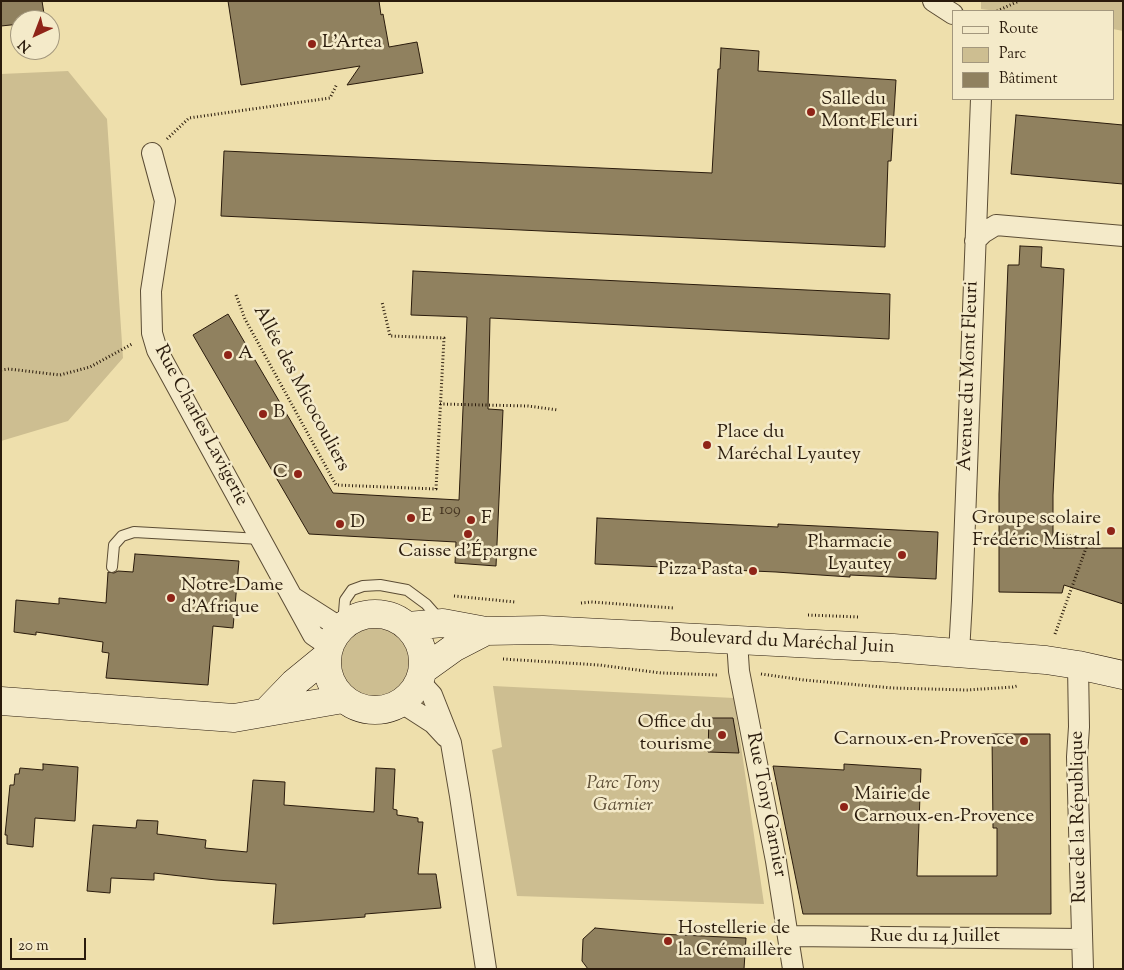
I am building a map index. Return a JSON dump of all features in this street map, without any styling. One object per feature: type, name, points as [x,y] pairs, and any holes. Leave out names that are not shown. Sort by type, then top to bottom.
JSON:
[{"type":"main road","points":[[267,711],[294,684],[335,639],[355,618],[368,614],[382,614],[396,618],[408,626],[418,638],[423,653],[421,676],[413,693],[402,703],[387,709],[372,711],[356,707],[343,699],[335,690],[327,668],[335,639]]},
{"type":"main road","points":[[408,626],[443,623],[486,631]]},
{"type":"main road","name":"Boulevard du Maréchal Juin","points":[[486,631],[543,630],[858,646],[1046,660],[1123,675]]},
{"type":"main road","points":[[421,676],[455,647],[486,631]]},
{"type":"main road","points":[[1,701],[234,718],[343,699]]},
{"type":"street","points":[[933,1],[952,13]]},
{"type":"street","name":"Avenue du Mont Fleuri","points":[[959,653],[963,591],[981,100]]},
{"type":"street","name":"Rue Charles Lavigerie","points":[[152,153],[165,201],[151,291],[152,333],[157,350],[291,596],[335,639]]},
{"type":"street","points":[[977,209],[984,220],[996,225],[1123,236]]},
{"type":"street","points":[[975,241],[983,233],[996,225]]},
{"type":"street","name":"Rue Tony Garnier","points":[[737,641],[741,680],[793,969]]},
{"type":"street","name":"Rue de la République","points":[[1078,665],[1079,727],[1077,757],[1082,939],[1085,968]]},
{"type":"street","points":[[421,676],[432,695],[451,742],[486,969]]},
{"type":"street","points":[[402,703],[433,723],[451,742]]},
{"type":"street","name":"Rue du 14 Juillet","points":[[788,936],[1082,939]]},
{"type":"lane","points":[[112,567],[114,545],[122,536],[134,532],[262,540]]},
{"type":"lane","points":[[335,639],[344,600],[352,590],[363,586],[380,584],[407,590],[426,604],[443,623]]},
{"type":"path","points":[[999,10],[1019,1]]},
{"type":"path","points":[[152,153],[189,118],[330,98],[337,84]]},
{"type":"path","name":"Allée des Micocouliers","points":[[236,295],[245,319],[336,485],[436,489],[444,338],[390,336],[382,302]]},
{"type":"path","points":[[1,370],[9,369],[60,375],[90,367],[152,333]]},
{"type":"path","points":[[440,404],[528,406],[558,410]]},
{"type":"path","points":[[1046,660],[1090,537],[1064,535]]},
{"type":"green space","points":[[981,1],[1123,1],[1123,31],[1114,29],[1114,10],[981,9]]},
{"type":"green space","points":[[68,71],[107,119],[123,358],[68,421],[1,441],[1,74]]},
{"type":"green space","points":[[377,627],[391,630],[403,638],[411,650],[414,664],[411,678],[403,690],[391,698],[377,701],[363,698],[351,690],[343,678],[340,664],[343,650],[351,638],[363,630]]},
{"type":"green space","name":"Parc Tony Garnier","points":[[493,686],[734,698],[764,904],[517,896],[492,750],[502,747]]},
{"type":"building","points":[[1,1],[42,1],[43,10],[10,10],[10,25],[1,26]]},
{"type":"building","name":"L'Artea","points":[[228,1],[379,1],[389,47],[417,42],[423,73],[347,85],[360,66],[241,85]]},
{"type":"building","points":[[721,48],[759,51],[758,71],[896,80],[891,161],[888,161],[885,247],[221,216],[224,151],[712,173]]},
{"type":"building","points":[[1016,115],[1123,125],[1123,184],[1011,174]]},
{"type":"building","points":[[1020,246],[1042,247],[1041,267],[1064,269],[1053,495],[1053,548],[1123,548],[1123,604],[1064,585],[1062,593],[999,592],[999,494],[1008,265],[1019,265]]},
{"type":"building","points":[[413,271],[890,294],[889,339],[490,318],[488,409],[503,410],[496,566],[455,563],[456,542],[309,534],[193,335],[228,314],[333,493],[459,500],[467,317],[411,315]]},
{"type":"building","points":[[597,518],[778,527],[778,524],[938,532],[936,579],[850,575],[850,577],[595,564]]},
{"type":"building","name":"Notre-Dame d'Afrique","points":[[135,554],[239,561],[233,628],[213,626],[208,685],[106,678],[109,653],[102,652],[103,642],[36,632],[36,635],[14,632],[16,600],[59,604],[59,598],[106,603],[108,572],[133,572]]},
{"type":"building","name":"Office du tourisme","points":[[709,718],[733,718],[739,753],[708,752]]},
{"type":"building","points":[[992,734],[1050,734],[1051,914],[803,914],[773,766],[844,770],[844,764],[921,769],[917,876],[997,876],[997,828],[993,828]]},
{"type":"building","points":[[43,764],[78,767],[75,821],[35,818],[33,847],[7,844],[7,835],[5,835],[10,785],[14,785],[15,774],[19,774],[20,768],[43,770]]},
{"type":"building","points":[[376,768],[395,769],[393,809],[397,810],[397,815],[418,818],[418,822],[423,822],[418,874],[436,874],[441,908],[365,914],[365,917],[273,924],[276,884],[154,873],[154,880],[111,878],[110,893],[87,891],[93,825],[136,828],[137,820],[158,821],[157,834],[206,840],[205,848],[247,852],[253,780],[285,782],[284,805],[374,812]]},
{"type":"building","points":[[595,928],[659,934],[746,938],[744,969],[588,969],[582,961],[583,939]]},
{"type":"place","name":"L'Artea","points":[[312,44]]},
{"type":"place","name":"Salle du Mont Fleuri","points":[[811,112]]},
{"type":"place","name":"A","points":[[228,355]]},
{"type":"place","name":"B","points":[[263,414]]},
{"type":"place","name":"Place du Maréchal Lyautey","points":[[707,445]]},
{"type":"place","name":"C","points":[[298,474]]},
{"type":"place","name":"E","points":[[411,518]]},
{"type":"place","name":"F","points":[[471,520]]},
{"type":"place","name":"D","points":[[340,524]]},
{"type":"place","name":"Groupe scolaire Frédéric Mistral","points":[[1111,531]]},
{"type":"place","name":"Caisse d'Épargne","points":[[468,534]]},
{"type":"place","name":"Pharmacie Lyautey","points":[[902,555]]},
{"type":"place","name":"Pizza Pasta","points":[[753,571]]},
{"type":"place","name":"Notre-Dame d'Afrique","points":[[171,598]]},
{"type":"place","name":"Office du tourisme","points":[[722,735]]},
{"type":"place","name":"Carnoux-en-Provence","points":[[1024,741]]},
{"type":"place","name":"Mairie de Carnoux-en-Provence","points":[[844,807]]},
{"type":"place","name":"Hostellerie de la Crémaillère","points":[[668,941]]}]
